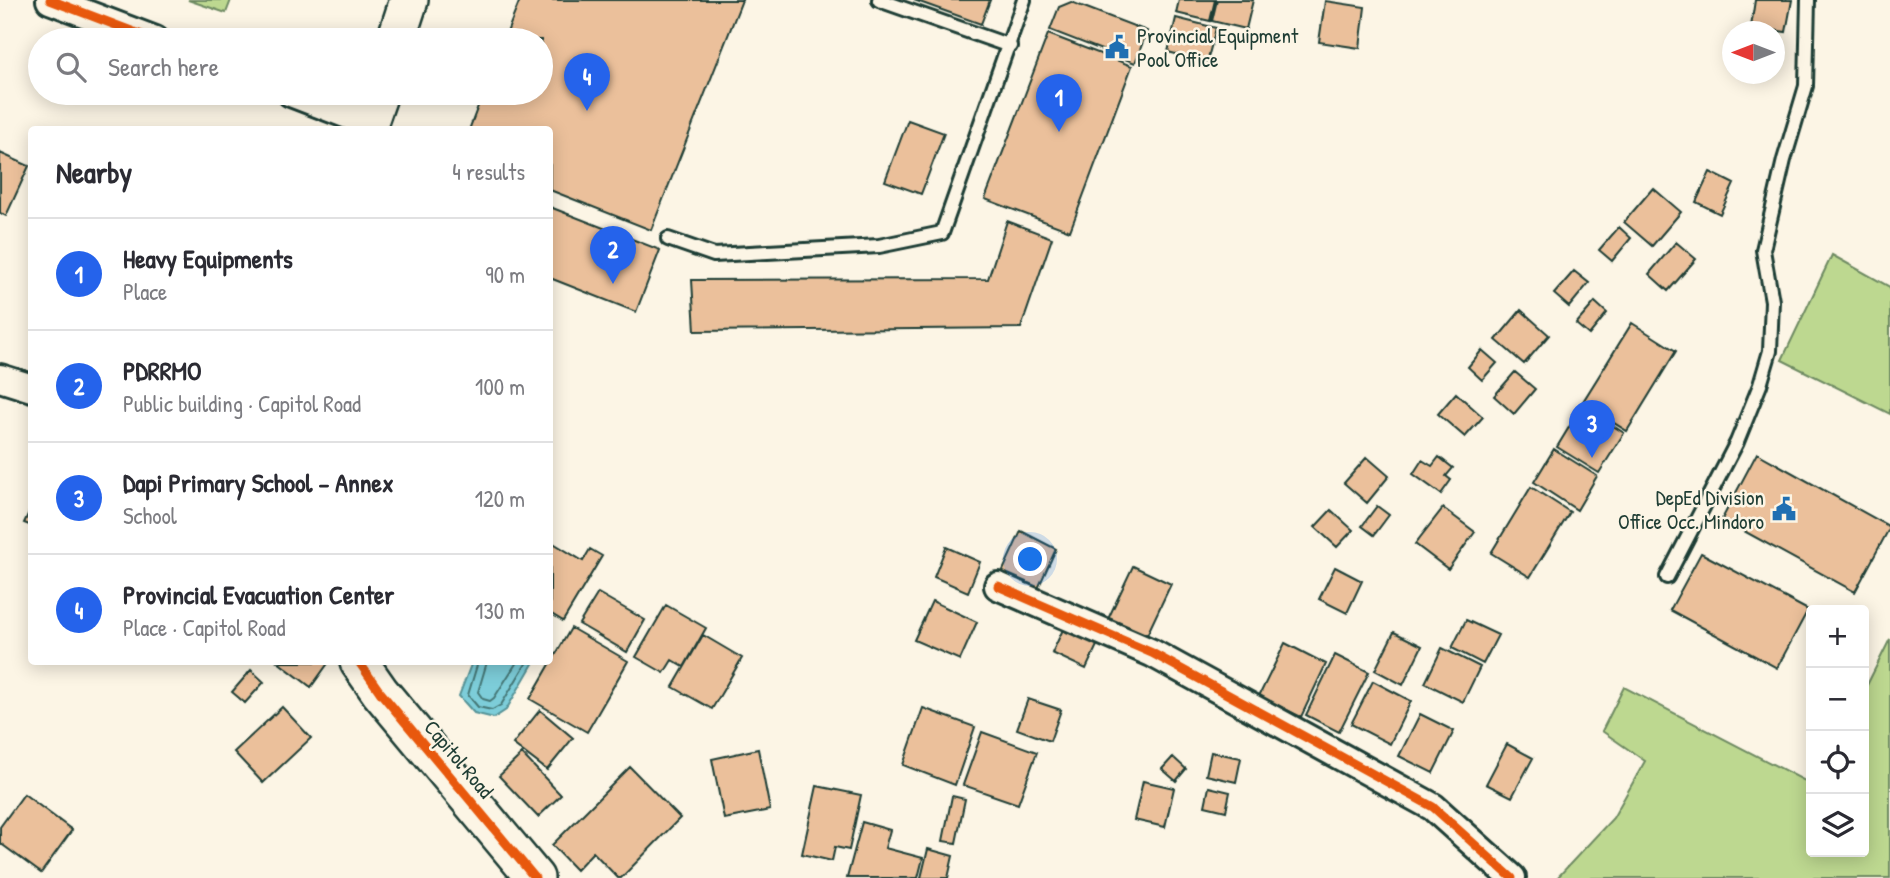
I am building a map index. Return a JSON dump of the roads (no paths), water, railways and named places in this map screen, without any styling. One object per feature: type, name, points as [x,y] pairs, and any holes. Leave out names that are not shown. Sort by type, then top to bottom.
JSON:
[{"type":"street","points":[[50,0],[124,28]]},
{"type":"street","points":[[400,28],[409,0]]},
{"type":"street","points":[[335,105],[371,115]]},
{"type":"street","points":[[0,378],[28,387]]},
{"type":"street","points":[[998,586],[1152,653],[1433,807],[1512,878]]},
{"type":"street","name":"Capitol Road","points":[[361,665],[380,692],[535,878]]},
{"type":"lane","points":[[879,0],[1010,46]]},
{"type":"lane","points":[[668,239],[713,255],[879,246],[942,233],[1024,0]]},
{"type":"lane","points":[[1667,577],[1737,442],[1770,351],[1772,301],[1763,250],[1784,160],[1806,86],[1808,0]]},
{"type":"water","points":[[471,665],[532,665],[506,710],[494,718],[474,713],[459,696]]},
{"type":"place","name":"Provincial Equipment Pool Office","points":[[1117,47]]},
{"type":"place","name":"Provincial Evacuation Center","points":[[587,111]]},
{"type":"place","name":"Heavy Equipments","points":[[1059,132]]},
{"type":"place","name":"PDRRMO","points":[[613,284]]},
{"type":"place","name":"Dapi Primary School – Annex","points":[[1592,458]]},
{"type":"place","name":"DepEd Division Office Occ. Mindoro","points":[[1784,509]]}]
